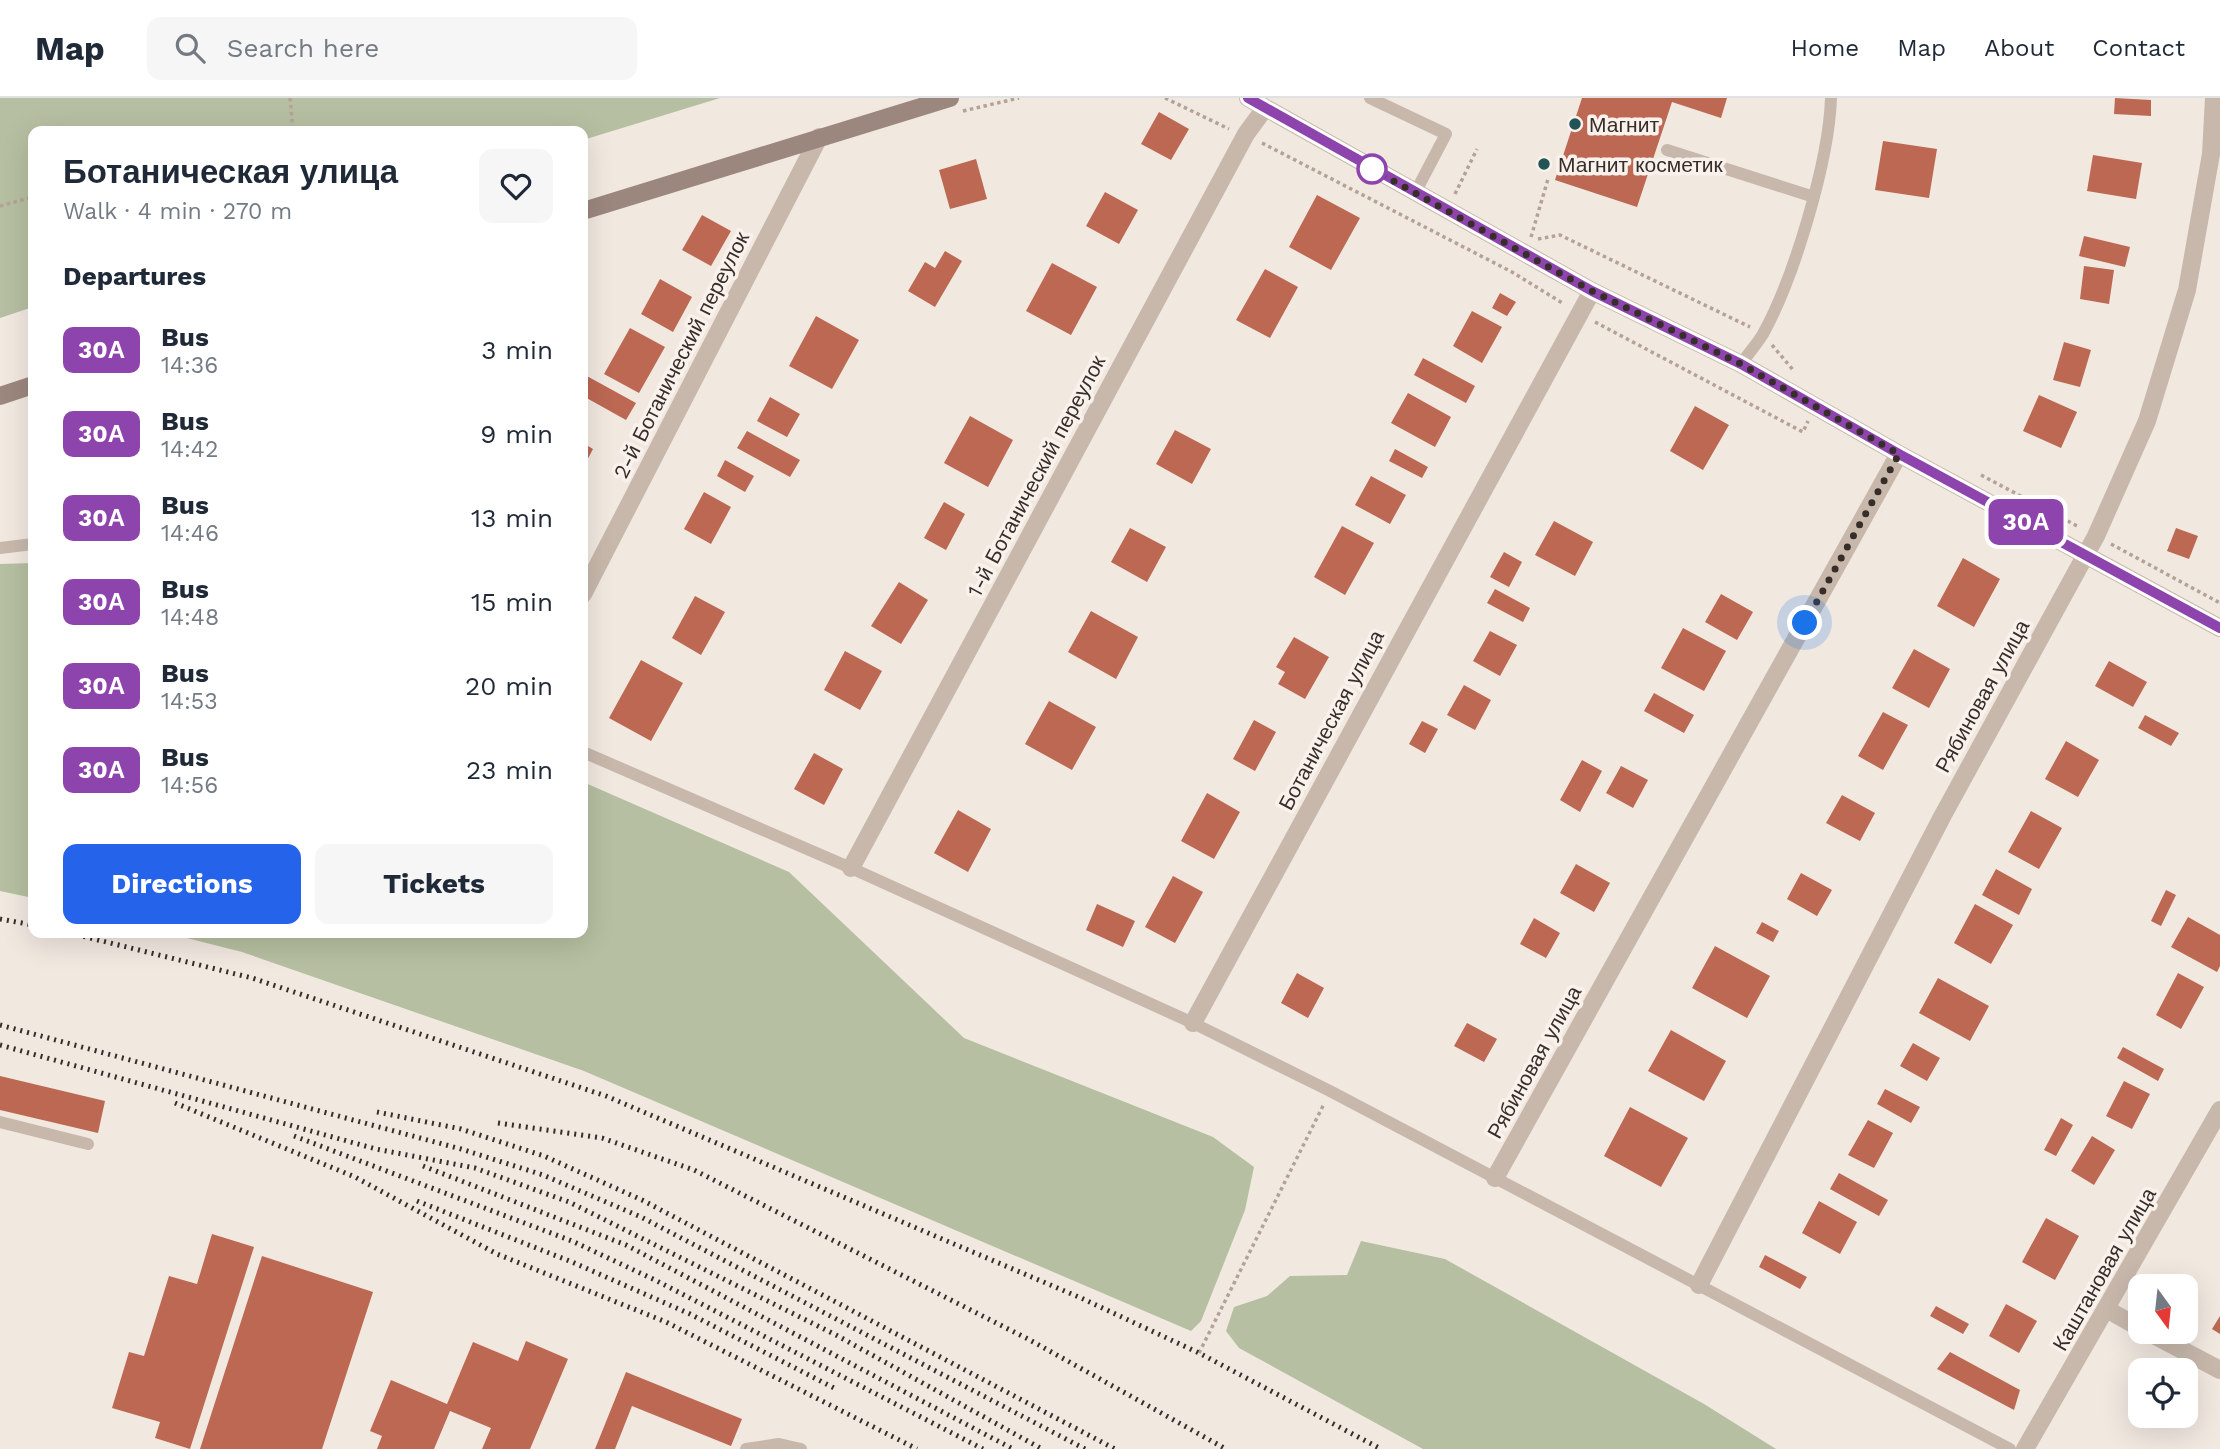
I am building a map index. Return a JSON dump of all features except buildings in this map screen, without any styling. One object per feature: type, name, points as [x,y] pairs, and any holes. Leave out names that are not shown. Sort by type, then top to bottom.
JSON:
[{"type":"main road","points":[[588,209],[950,98]]},
{"type":"main road","points":[[0,396],[28,387]]},
{"type":"street","points":[[1248,98],[1269,103],[1415,193],[1592,291],[1741,364],[1899,454],[2220,628]]},
{"type":"street","name":"Рябиновая улица","points":[[1699,1285],[1943,815],[2096,536],[2147,421],[2187,290],[2211,154],[2214,98]]},
{"type":"street","name":"1-й Ботанический переулок","points":[[851,868],[1246,134],[1269,103]]},
{"type":"street","name":"2-й Ботанический переулок","points":[[588,584],[819,137]]},
{"type":"street","name":"Ботаническая улица","points":[[1192,1023],[1592,291]]},
{"type":"street","name":"Рябиновая улица","points":[[1495,1178],[1899,454]]},
{"type":"street","name":"Каштановая улица","points":[[2025,1449],[2108,1310],[2220,1110]]},
{"type":"street","points":[[2108,1310],[2128,1321]]},
{"type":"street","points":[[2171,1344],[2220,1370]]},
{"type":"lane","points":[[1370,98],[1446,134],[1415,193]]},
{"type":"lane","points":[[1741,364],[1763,334],[1788,275],[1814,197],[1831,98]]},
{"type":"lane","points":[[1667,150],[1814,197]]},
{"type":"lane","points":[[0,548],[28,545]]},
{"type":"lane","points":[[588,754],[851,868],[1192,1023],[1330,1091],[2010,1449]]},
{"type":"lane","points":[[0,1122],[88,1144]]},
{"type":"lane","points":[[746,1449],[779,1444],[801,1449]]},
{"type":"path","points":[[289,98],[292,126]]},
{"type":"path","points":[[1164,98],[1223,127],[1246,134],[1512,272],[1579,313],[1803,432]]},
{"type":"path","points":[[1449,212],[1477,149]]},
{"type":"path","points":[[1530,241],[1548,179]]},
{"type":"path","points":[[1455,194],[1466,201]]},
{"type":"path","points":[[0,206],[28,198]]},
{"type":"path","points":[[1519,234],[1530,241],[1560,235],[1763,334],[1793,370],[1803,377]]},
{"type":"path","points":[[1972,470],[2220,603]]},
{"type":"path","points":[[1199,1353],[1330,1091]]},
{"type":"green space","points":[[0,98],[720,98],[588,138],[588,126],[28,126],[28,309],[0,318]]},
{"type":"green space","points":[[28,563],[28,897],[0,891],[0,564]]},
{"type":"green space","points":[[588,784],[789,872],[964,1038],[1213,1137],[1254,1167],[1245,1210],[1201,1321],[1191,1331],[584,1071],[242,952],[187,938],[588,938]]},
{"type":"green space","points":[[1361,1241],[1445,1259],[1704,1404],[1776,1449],[1423,1449],[1239,1348],[1226,1331],[1234,1307],[1267,1296],[1290,1276],[1347,1275]]},
{"type":"railway","points":[[0,919],[28,924]]},
{"type":"railway","points":[[90,938],[252,978],[606,1096],[1081,1298],[1199,1353],[1381,1449]]},
{"type":"railway","points":[[0,1025],[461,1149],[543,1175],[641,1217],[1085,1449]]},
{"type":"railway","points":[[0,1045],[376,1149],[475,1168],[569,1202],[836,1335],[1042,1449]]},
{"type":"railway","points":[[175,1103],[355,1177],[497,1254],[666,1322],[917,1449]]},
{"type":"railway","points":[[377,1112],[461,1129],[544,1156],[642,1200],[1115,1449]]},
{"type":"railway","points":[[498,1123],[602,1138],[694,1170],[1028,1339],[1226,1449]]},
{"type":"railway","points":[[294,1136],[572,1241],[655,1280],[983,1449]]},
{"type":"railway","points":[[423,1166],[626,1245],[1013,1449]]},
{"type":"railway","points":[[417,1201],[572,1262],[690,1314],[836,1389]]},
{"type":"bus line","name":"30А","points":[[1248,98],[1592,291],[1741,364],[1899,454],[2220,628]]},
{"type":"place","name":"Магнит","points":[[1575,124]]},
{"type":"place","name":"Магнит косметик","points":[[1544,164]]},
{"type":"route","points":[[1372,169],[1592,291],[1741,364],[1899,454],[1805,623]]}]
